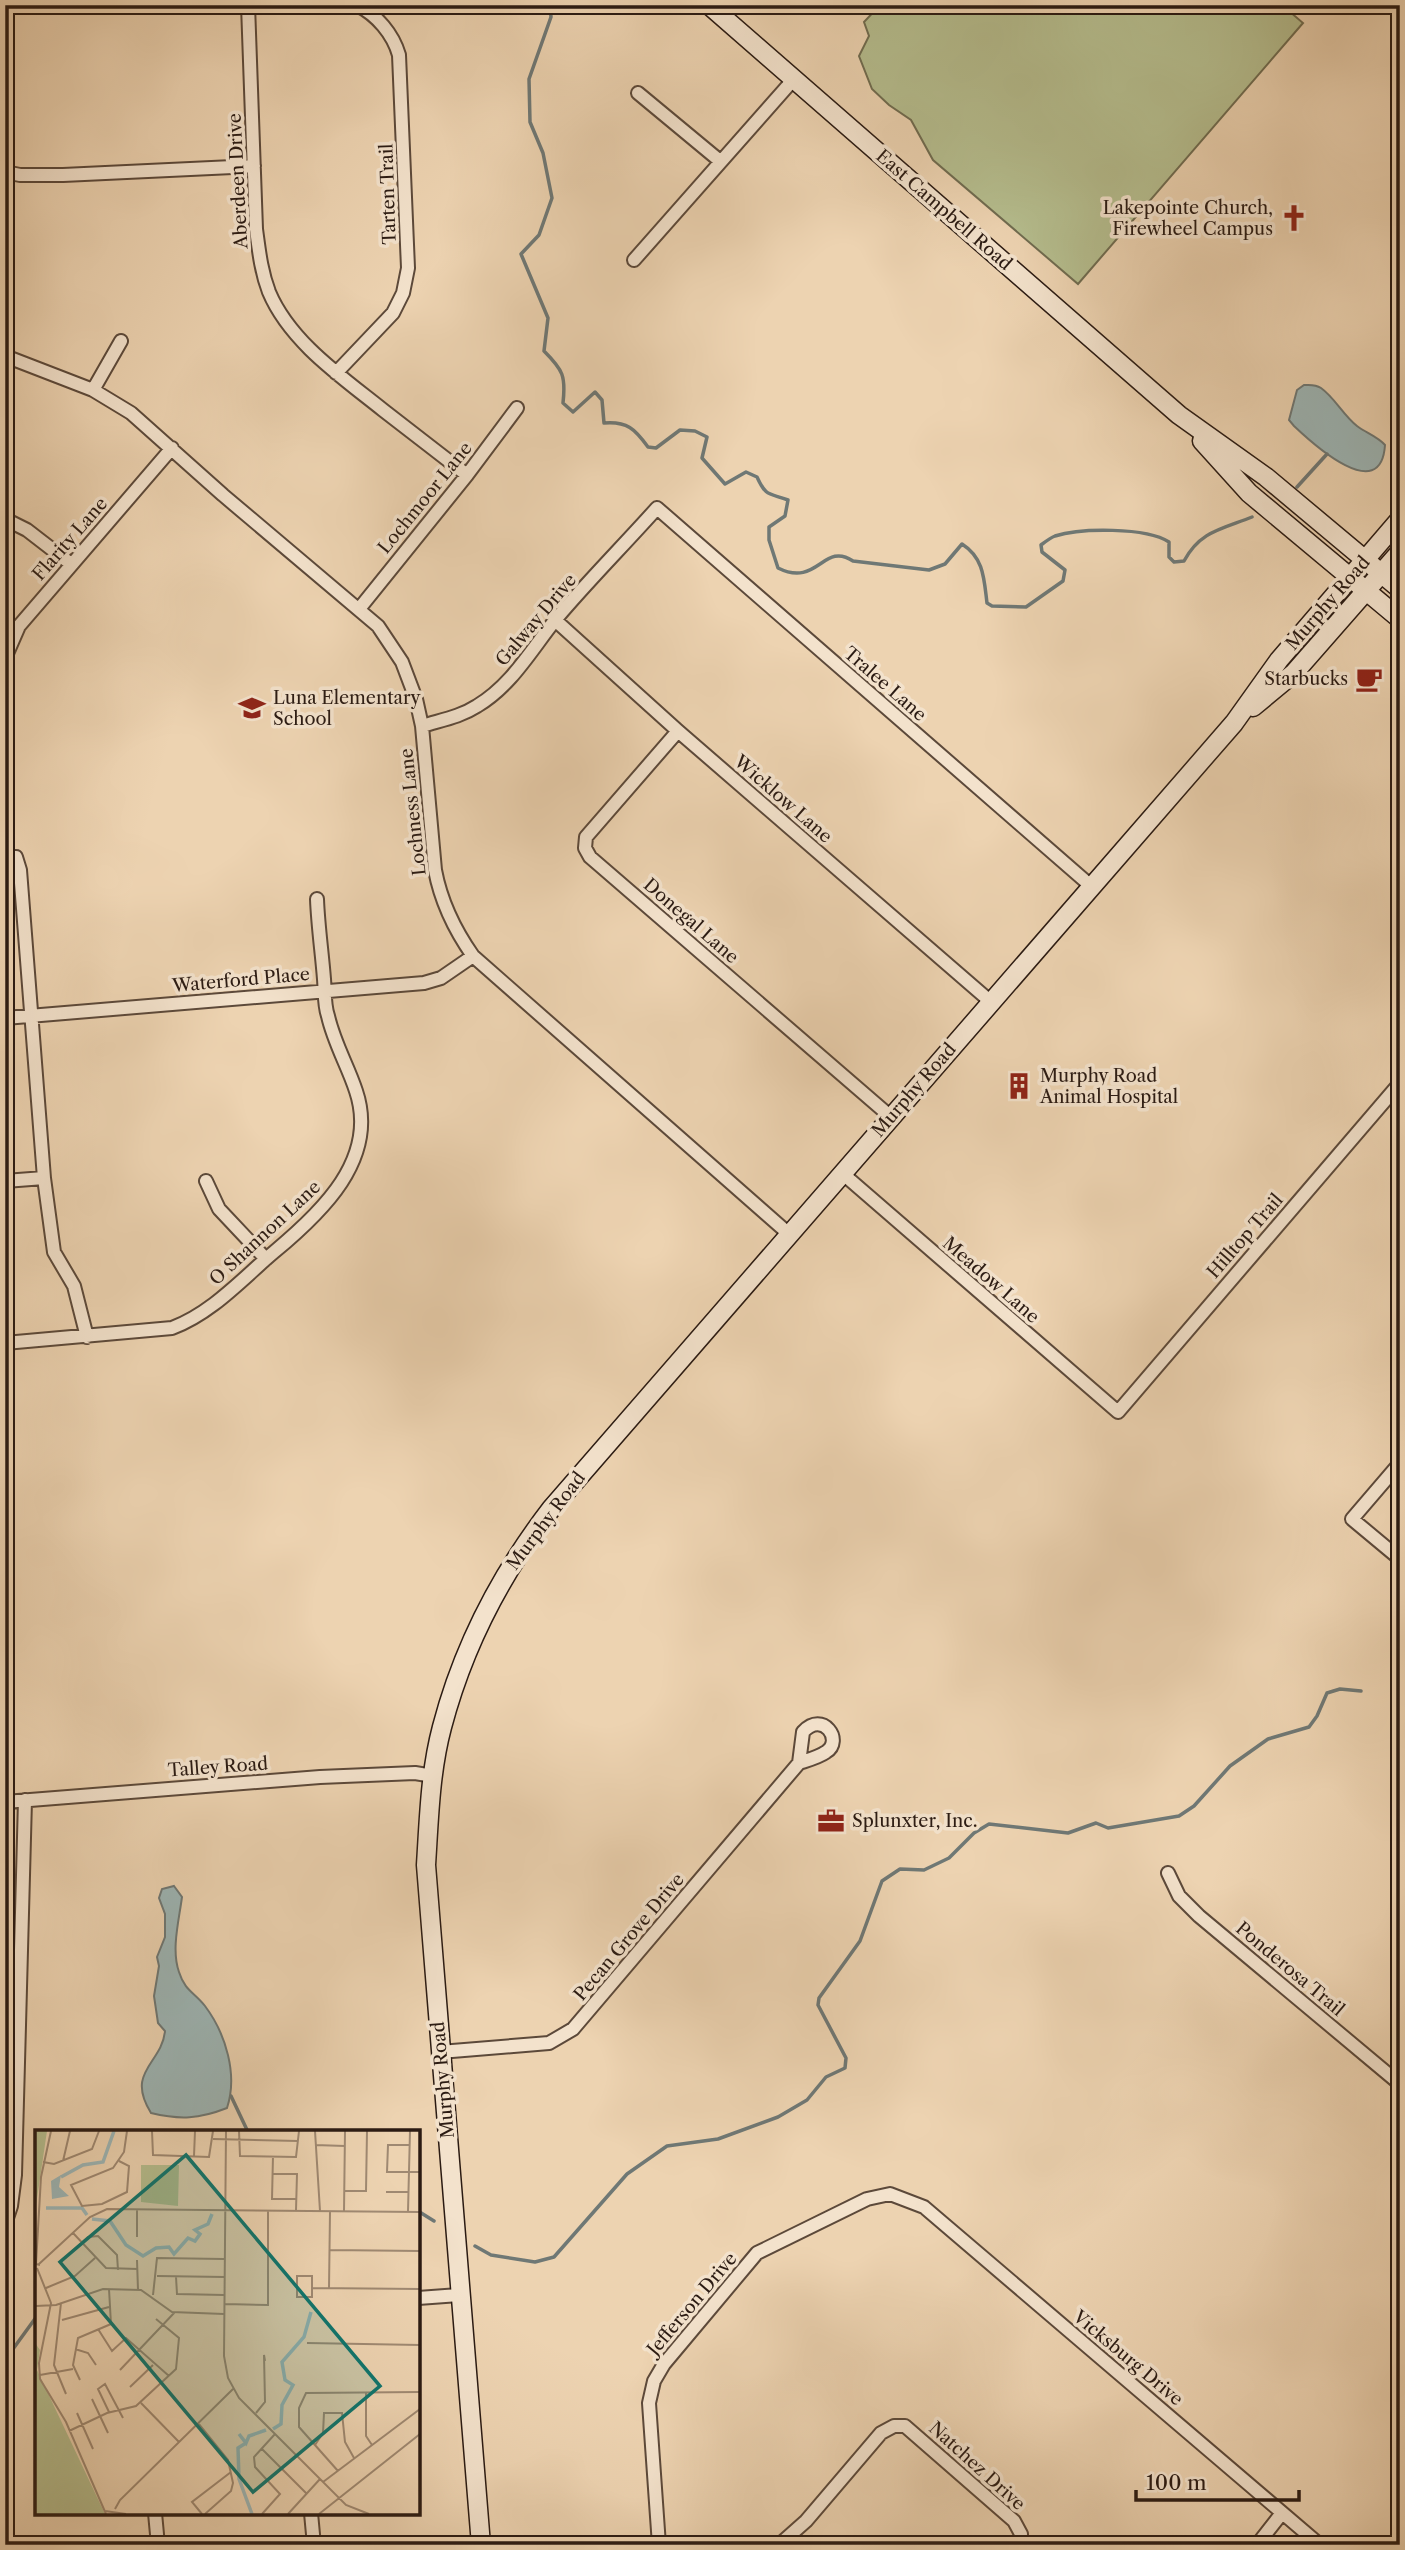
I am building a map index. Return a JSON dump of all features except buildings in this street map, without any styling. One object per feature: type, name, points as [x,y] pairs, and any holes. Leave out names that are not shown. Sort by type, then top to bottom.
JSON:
[{"type":"main road","name":"East Campbell Road","points":[[709,5],[1179,415],[1266,477],[1400,589]]},
{"type":"main road","name":"East Campbell Road","points":[[1179,415],[1250,493],[1400,619]]},
{"type":"main road","name":"Murphy Road","points":[[481,2545],[426,1865],[433,1776],[442,1728],[461,1669],[487,1609],[513,1563],[563,1494],[1234,723],[1279,660],[1400,519]]},
{"type":"main road","name":"Murphy Road","points":[[1234,723],[1294,673],[1400,552]]},
{"type":"street","name":"Aberdeen Drive","points":[[248,5],[258,247],[270,293],[303,341],[336,373],[467,475]]},
{"type":"street","name":"Tarten Trail","points":[[336,373],[393,313],[403,293],[408,268],[399,55],[395,42],[381,23],[357,5]]},
{"type":"street","points":[[634,260],[793,79]]},
{"type":"street","points":[[638,93],[720,161]]},
{"type":"street","points":[[5,172],[20,175],[63,175],[254,166]]},
{"type":"street","points":[[93,390],[121,341]]},
{"type":"street","name":"Lochness Lane","points":[[5,355],[93,390],[131,413],[378,626],[402,662],[416,699],[422,726],[439,893],[458,936],[472,956],[789,1234]]},
{"type":"street","name":"Lochmoor Lane","points":[[359,609],[517,408]]},
{"type":"street","name":"Flarity Lane","points":[[5,658],[19,626],[172,449]]},
{"type":"street","name":"Galway Drive","points":[[422,726],[459,716],[491,696],[534,651],[555,620],[657,508]]},
{"type":"street","name":"Tralee Lane","points":[[657,508],[1090,886]]},
{"type":"street","points":[[5,519],[27,530],[72,564]]},
{"type":"street","name":"Wicklow Lane","points":[[555,620],[678,731],[991,1002]]},
{"type":"street","name":"Donegal Lane","points":[[678,731],[586,836],[585,848],[590,858],[891,1117]]},
{"type":"street","points":[[11,857],[20,870],[44,1178],[54,1252],[74,1286],[87,1336]]},
{"type":"street","name":"O Shannon Lane","points":[[5,1343],[172,1328],[181,1324],[219,1300],[266,1259],[324,1206],[348,1175],[359,1145],[360,1112],[357,1093],[335,1043],[327,1013],[317,899]]},
{"type":"street","name":"Waterford Place","points":[[5,1018],[424,984],[441,978],[472,956]]},
{"type":"street","name":"Hilltop Trail","points":[[1118,1412],[1400,1083]]},
{"type":"street","name":"Meadow Lane","points":[[842,1174],[1118,1412]]},
{"type":"street","points":[[5,1181],[44,1178]]},
{"type":"street","points":[[206,1181],[219,1209],[266,1259]]},
{"type":"street","points":[[1400,1463],[1352,1519],[1400,1559]]},
{"type":"street","name":"Pecan Grove Drive","points":[[440,2052],[549,2043],[573,2029],[799,1763]]},
{"type":"street","name":"Talley Road","points":[[5,1802],[320,1777],[415,1773],[433,1776]]},
{"type":"street","points":[[5,2224],[11,2206],[15,2175],[25,1800]]},
{"type":"street","name":"Ponderosa Trail","points":[[1168,1873],[1179,1896],[1199,1916],[1400,2084]]},
{"type":"street","name":"Jefferson Drive","points":[[659,2545],[649,2403],[654,2381],[664,2364],[757,2253],[867,2199],[890,2194],[911,2200]]},
{"type":"street","name":"Vicksburg Drive","points":[[911,2200],[925,2207],[1320,2545]]},
{"type":"street","points":[[420,2298],[459,2295]]},
{"type":"street","name":"Natchez Drive","points":[[779,2545],[806,2521],[881,2433],[894,2426],[905,2426],[1014,2521],[1021,2534],[1019,2545]]},
{"type":"street","points":[[1257,2545],[1282,2513]]},
{"type":"street","points":[[155,2515],[158,2545]]},
{"type":"street","points":[[311,2515],[314,2545]]},
{"type":"green space","points":[[880,5],[1282,5],[1303,23],[1078,284],[933,160],[911,120],[872,89],[859,56],[869,36],[864,22]]},
{"type":"water","points":[[1304,385],[1321,388],[1352,422],[1385,445],[1381,462],[1372,470],[1359,471],[1330,456],[1294,426],[1289,420],[1297,390]]},
{"type":"water","points":[[174,1886],[182,1897],[176,1945],[179,1972],[184,1983],[205,2006],[219,2029],[228,2055],[231,2082],[227,2108],[189,2117],[151,2113],[142,2087],[143,2077],[158,2052],[165,2031],[158,2023],[154,1996],[159,1966],[157,1957],[165,1937],[165,1914],[159,1898],[162,1889]]},
{"type":"waterway","points":[[550,5],[551,17],[529,79],[530,122],[543,153],[552,198],[539,235],[521,254],[548,318],[544,351],[562,374],[563,403],[573,412],[595,392],[602,400],[604,423],[625,425],[639,435],[648,447],[656,448],[680,430],[695,431],[707,437],[702,458],[725,484],[746,472],[757,477],[769,493],[788,500],[785,516],[769,527],[769,540],[778,568],[791,573],[802,573],[834,556],[843,556],[853,561],[929,570],[945,564],[962,544],[979,562],[987,603],[992,606],[1026,607],[1063,581],[1065,570],[1042,552],[1041,545],[1055,536],[1113,530],[1159,537],[1169,542],[1169,557],[1174,562],[1184,561],[1197,543],[1213,532],[1252,517]]},
{"type":"waterway","points":[[1297,487],[1327,454]]},
{"type":"waterway","points":[[475,2246],[491,2255],[535,2262],[554,2257],[627,2174],[667,2146],[718,2139],[778,2117],[807,2100],[826,2077],[845,2068],[846,2058],[818,2005],[819,1998],[860,1941],[882,1881],[900,1869],[924,1870],[949,1858],[974,1833],[989,1824],[1068,1833],[1096,1823],[1108,1828],[1179,1816],[1194,1806],[1230,1766],[1268,1739],[1309,1727],[1327,1693],[1340,1689],[1361,1691]]},
{"type":"waterway","points":[[231,2096],[247,2130]]},
{"type":"waterway","points":[[420,2212],[434,2221]]},
{"type":"waterway","points":[[5,2360],[35,2319]]},
{"type":"place","name":"Lakepointe Church, Firewheel Campus","points":[[1294,218]]},
{"type":"place","name":"Starbucks","points":[[1369,679]]},
{"type":"place","name":"Luna Elementary School","points":[[252,708]]},
{"type":"place","name":"Murphy Road Animal Hospital","points":[[1019,1086]]},
{"type":"place","name":"Splunxter, Inc.","points":[[831,1821]]}]
